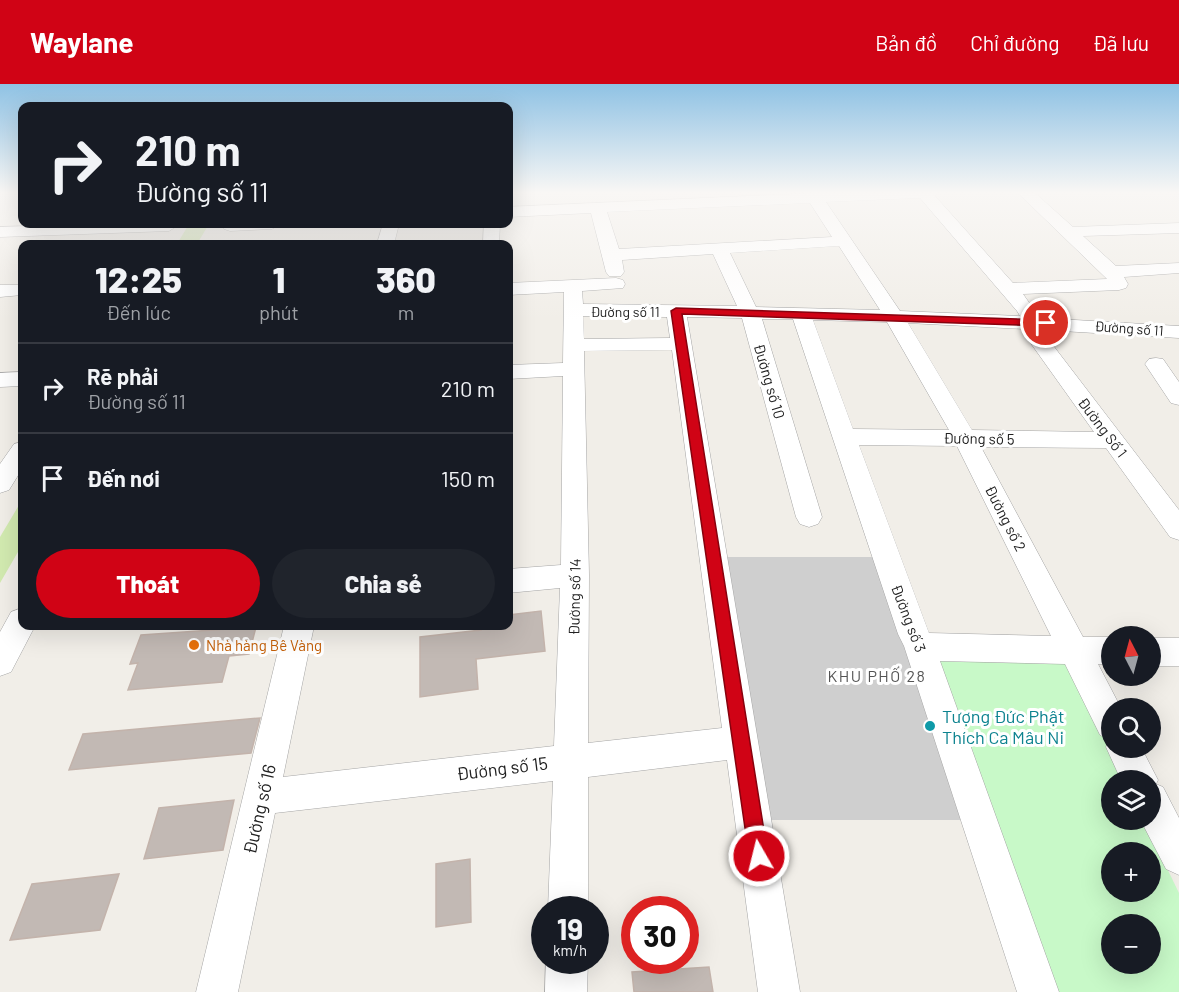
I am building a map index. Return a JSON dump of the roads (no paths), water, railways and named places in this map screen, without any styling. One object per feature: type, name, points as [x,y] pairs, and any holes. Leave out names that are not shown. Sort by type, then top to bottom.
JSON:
[{"type":"street","points":[[606,235],[612,255],[616,284],[626,310]]},
{"type":"street","name":"Đường số 2","points":[[840,235],[894,317],[965,438],[1101,702]]},
{"type":"street","name":"Đường Số 1","points":[[963,235],[1009,289],[1033,322],[1042,345],[1179,530]]},
{"type":"street","points":[[1009,289],[1119,284],[1112,272],[1073,235]]},
{"type":"street","points":[[612,255],[845,242]]},
{"type":"street","name":"Đường số 10","points":[[720,249],[750,312],[809,517]]},
{"type":"street","points":[[1112,272],[1179,268]]},
{"type":"street","name":"Đường số 11","points":[[574,298],[616,284]]},
{"type":"street","name":"Đường số 11","points":[[513,290],[574,298],[626,310],[1033,322],[1179,332]]},
{"type":"street","points":[[0,291],[18,291]]},
{"type":"street","name":"Đường số 14","points":[[568,896],[575,575],[574,298]]},
{"type":"street","points":[[676,311],[779,992]]},
{"type":"street","name":"Đường số 3","points":[[801,314],[913,634],[918,642],[1038,992]]},
{"type":"street","points":[[513,371],[573,357],[682,344]]},
{"type":"street","points":[[1156,364],[1179,398]]},
{"type":"street","points":[[0,380],[18,379]]},
{"type":"street","name":"Đường số 5","points":[[844,437],[1113,440]]},
{"type":"street","points":[[0,484],[18,456]]},
{"type":"street","points":[[513,581],[575,575]]},
{"type":"street","points":[[0,662],[18,628]]},
{"type":"street","name":"Đường số 16","points":[[217,992],[298,630]]},
{"type":"street","points":[[918,642],[928,648],[1101,651]]},
{"type":"street","points":[[1161,652],[1179,652]]},
{"type":"street","name":"Đường số 15","points":[[262,797],[742,742]]},
{"type":"street","points":[[1161,821],[1179,856]]},
{"type":"street","points":[[566,992],[567,974]]},
{"type":"place","name":"Nhà hàng Bê Vàng","points":[[194,645]]},
{"type":"place","name":"Tượng Đức Phật Thích Ca Mâu Ni","points":[[930,726]]},
{"type":"district","name":"KHU PHỐ 28","points":[[877,675]]}]
